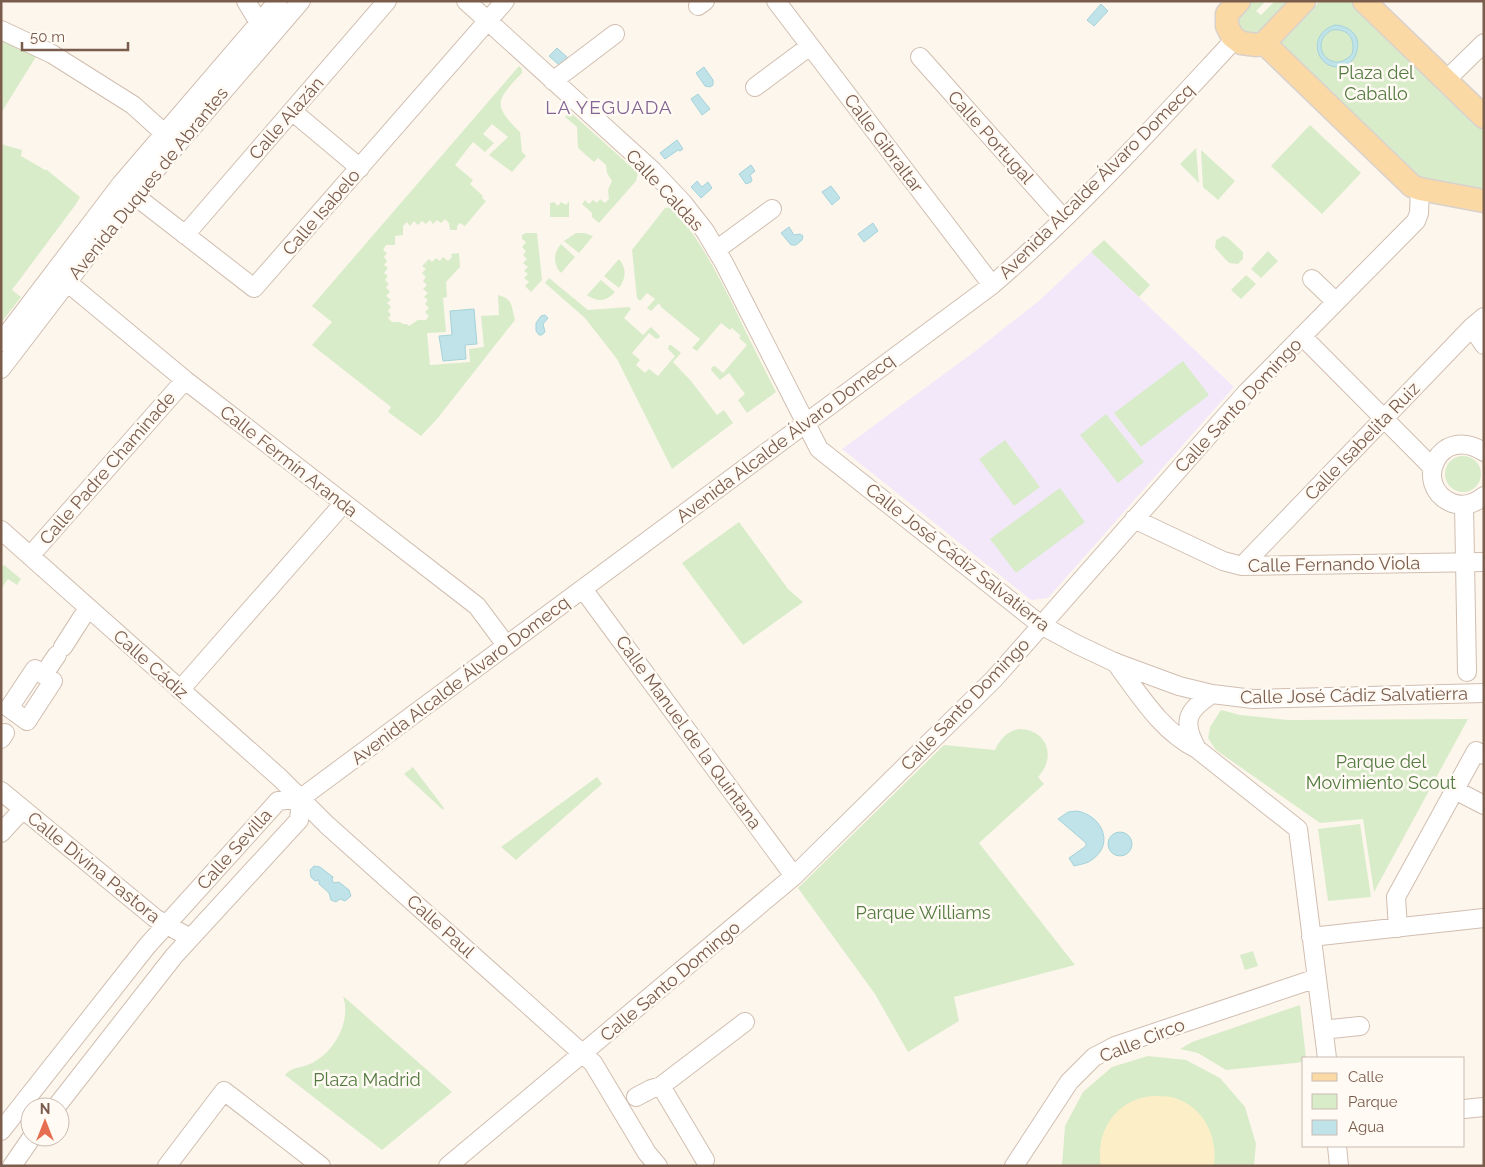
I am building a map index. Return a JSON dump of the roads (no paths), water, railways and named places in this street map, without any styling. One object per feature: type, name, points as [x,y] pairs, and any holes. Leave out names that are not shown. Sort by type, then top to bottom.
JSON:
[{"type":"main road","points":[[1227,5],[1229,34],[1249,45],[1264,44],[1304,1]]},
{"type":"main road","points":[[1364,1],[1484,117]]},
{"type":"main road","points":[[1264,44],[1406,181],[1420,189],[1484,201]]},
{"type":"street","points":[[246,1],[268,38]]},
{"type":"street","name":"Avenida Duques de Abrantes","points":[[1,342],[121,184],[278,1]]},
{"type":"street","name":"Avenida Duques de Abrantes","points":[[1,369],[134,195],[301,1]]},
{"type":"street","name":"Calle Alazán","points":[[185,235],[387,1]]},
{"type":"street","name":"Calle Caldas","points":[[466,1],[662,180],[700,224],[716,250],[806,424]]},
{"type":"street","name":"Calle Isabelo","points":[[134,195],[254,288],[505,1]]},
{"type":"street","name":"Calle Gibraltar","points":[[776,1],[992,285]]},
{"type":"street","points":[[1,30],[44,50],[133,105],[164,133]]},
{"type":"street","points":[[553,81],[616,34]]},
{"type":"street","name":"Avenida Alcalde Álvaro Domecq","points":[[301,798],[992,285],[1105,176],[1235,39]]},
{"type":"street","points":[[1445,81],[1484,43]]},
{"type":"street","points":[[755,87],[810,46]]},
{"type":"street","name":"Calle Portugal","points":[[920,57],[1063,218]]},
{"type":"street","points":[[292,111],[360,168]]},
{"type":"street","name":"Calle Santo Domingo","points":[[448,1166],[584,1054],[794,876],[994,679],[1246,393],[1416,221],[1419,213],[1420,189]]},
{"type":"street","points":[[716,250],[772,209]]},
{"type":"street","points":[[1312,279],[1336,302]]},
{"type":"street","name":"Calle Fermín Aranda","points":[[67,282],[185,380],[477,606],[506,645]]},
{"type":"street","points":[[1478,322],[1484,345]]},
{"type":"street","name":"Calle Isabelita Ruiz","points":[[1242,566],[1478,322]]},
{"type":"street","points":[[1302,336],[1433,468]]},
{"type":"street","name":"Calle Padre Chaminade","points":[[30,556],[185,380]]},
{"type":"street","name":"Calle José Cádiz Salvatierra","points":[[806,424],[819,449],[1041,625],[1114,662],[1179,686],[1212,694],[1253,699],[1484,694]]},
{"type":"street","points":[[1484,452],[1466,444],[1456,444],[1446,448],[1439,455],[1433,468],[1433,483],[1437,492],[1445,500],[1454,504],[1464,505],[1474,503],[1484,496]]},
{"type":"street","points":[[180,690],[343,504]]},
{"type":"street","points":[[1464,505],[1468,672]]},
{"type":"street","name":"Calle Fernando Viola","points":[[1134,519],[1223,561],[1242,566],[1484,562]]},
{"type":"street","name":"Calle Cádiz","points":[[1,530],[301,798]]},
{"type":"street","name":"Calle Manuel de la Quintana","points":[[583,589],[794,876]]},
{"type":"street","points":[[9,728],[8,708],[35,668],[44,674],[88,608]]},
{"type":"street","points":[[1114,662],[1169,731],[1182,742],[1197,749],[1298,828],[1327,1057]]},
{"type":"street","points":[[1179,686],[1186,700],[1190,736],[1197,749]]},
{"type":"street","points":[[1189,716],[1199,703],[1212,694]]},
{"type":"street","points":[[1398,928],[1396,897],[1455,790],[1480,753]]},
{"type":"street","points":[[1455,790],[1484,805]]},
{"type":"street","name":"Calle Divina Pastora","points":[[1,791],[155,918],[190,938]]},
{"type":"street","name":"Calle Sevilla","points":[[1,1131],[166,924],[278,801],[301,798],[299,820],[190,938],[64,1097]]},
{"type":"street","name":"Calle Paul","points":[[301,798],[335,831],[538,1005],[593,1063],[647,1153],[658,1166]]},
{"type":"street","points":[[1,833],[23,809]]},
{"type":"street","points":[[1311,938],[1484,918]]},
{"type":"street","name":"Calle Circo","points":[[1014,1166],[1069,1082],[1094,1057],[1115,1046],[1317,978]]},
{"type":"street","points":[[636,1098],[651,1089],[661,1086],[745,1022]]},
{"type":"street","points":[[1331,1029],[1360,1026]]},
{"type":"street","points":[[661,1086],[705,1160]]},
{"type":"street","points":[[167,1166],[224,1091],[321,1166]]},
{"type":"street","points":[[1465,1109],[1484,1107]]},
{"type":"street","points":[[12,1166],[25,1147]]},
{"type":"street","points":[[1337,1147],[1339,1166]]},
{"type":"water","points":[[1101,4],[1108,11],[1094,26],[1087,20]]},
{"type":"water","points":[[1335,25],[1345,27],[1353,32],[1357,40],[1357,50],[1355,57],[1346,65],[1336,67],[1328,65],[1322,60],[1318,53],[1317,45],[1319,37],[1325,30]],"holes":[[[1332,30],[1338,30],[1350,36],[1353,49],[1352,54],[1344,60],[1337,62],[1325,56],[1321,43]]]},
{"type":"water","points":[[557,48],[568,58],[560,66],[549,56]]},
{"type":"water","points":[[704,67],[713,80],[713,85],[710,87],[705,86],[696,73]]},
{"type":"water","points":[[698,94],[710,109],[702,115],[691,99]]},
{"type":"water","points":[[677,140],[683,149],[678,150],[665,159],[660,153]]},
{"type":"water","points":[[751,165],[755,171],[750,175],[751,182],[746,184],[739,174]]},
{"type":"water","points":[[697,181],[702,187],[708,182],[712,188],[701,198],[691,187]]},
{"type":"water","points":[[831,186],[840,198],[832,205],[822,192]]},
{"type":"water","points":[[873,223],[878,231],[864,242],[858,234]]},
{"type":"water","points":[[789,227],[794,235],[800,234],[803,236],[802,240],[796,245],[791,245],[781,233]]},
{"type":"water","points":[[474,309],[477,344],[465,345],[466,359],[443,361],[439,336],[452,335],[450,311]]},
{"type":"water","points":[[545,315],[548,318],[543,324],[545,332],[539,335],[536,331],[536,323],[541,316]]},
{"type":"water","points":[[1077,811],[1093,818],[1102,830],[1104,838],[1100,853],[1086,863],[1074,866],[1069,858],[1086,846],[1086,843],[1058,819],[1068,812]]},
{"type":"water","points":[[1120,832],[1129,835],[1132,844],[1129,853],[1120,856],[1111,853],[1108,844],[1111,835]]},
{"type":"water","points":[[314,866],[320,867],[333,877],[334,883],[339,882],[349,890],[351,896],[345,901],[340,899],[336,902],[331,900],[329,893],[319,884],[319,880],[315,881],[311,877],[310,870]]},
{"type":"district","name":"LA YEGUADA","points":[[609,107]]},
{"type":"park label","name":"Plaza del Caballo","points":[[1376,82]]},
{"type":"park label","name":"Parque del Movimiento Scout","points":[[1381,771]]},
{"type":"park label","name":"Parque Williams","points":[[923,912]]},
{"type":"park label","name":"Plaza Madrid","points":[[367,1079]]}]
